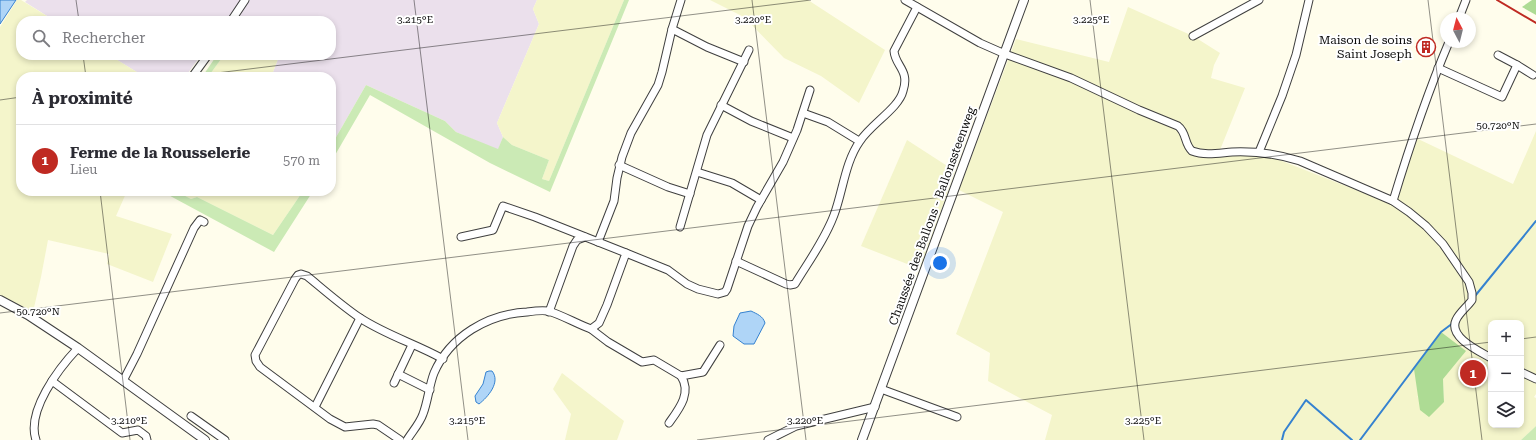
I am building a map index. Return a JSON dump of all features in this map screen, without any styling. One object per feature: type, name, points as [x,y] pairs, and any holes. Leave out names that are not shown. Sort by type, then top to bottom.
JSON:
[{"type":"street","points":[[234,16],[245,0]]},
{"type":"street","points":[[598,242],[614,201],[619,165],[631,134],[658,85],[681,0]]},
{"type":"street","points":[[905,0],[980,43],[1005,54],[1071,78],[1140,110],[1177,125],[1183,130],[1186,144],[1192,151],[1203,154],[1259,152],[1285,156],[1300,161],[1392,201],[1409,212],[1426,226],[1443,244],[1469,282],[1472,300],[1456,319],[1455,328],[1457,335],[1469,345],[1488,356]]},
{"type":"street","name":"Chaussée des Ballons - Ballonssteenweg","points":[[862,440],[1024,0]]},
{"type":"street","points":[[1193,36],[1259,0]]},
{"type":"street","points":[[1259,152],[1282,96],[1296,55],[1309,0]]},
{"type":"street","points":[[1461,12],[1466,0]]},
{"type":"street","points":[[736,261],[786,284],[795,284],[831,223],[850,163],[859,141],[901,98],[904,87],[904,78],[901,67],[895,59],[894,51],[917,7]]},
{"type":"street","points":[[672,29],[707,47],[744,62]]},
{"type":"street","points":[[1392,201],[1438,68],[1446,48]]},
{"type":"street","points":[[680,227],[707,135],[744,62],[748,50]]},
{"type":"street","points":[[1498,55],[1533,75]]},
{"type":"street","points":[[196,72],[204,60]]},
{"type":"street","points":[[1438,68],[1502,97],[1517,65]]},
{"type":"street","points":[[461,237],[493,230],[503,206],[668,270],[692,286],[721,294],[727,289],[748,226],[783,162],[803,113],[810,90]]},
{"type":"street","points":[[721,105],[751,121],[793,138]]},
{"type":"street","points":[[803,113],[828,122],[859,141]]},
{"type":"street","points":[[619,165],[690,194]]},
{"type":"street","points":[[697,172],[726,181],[761,200]]},
{"type":"street","points":[[123,381],[137,354],[194,228],[200,220],[204,222]]},
{"type":"street","points":[[549,312],[573,246],[577,240],[585,237]]},
{"type":"street","points":[[591,329],[599,323],[626,253]]},
{"type":"street","points":[[400,440],[378,424],[345,428],[330,419],[315,406],[260,367],[256,361],[255,355],[295,279],[301,274],[306,276],[360,318],[443,359]]},
{"type":"street","points":[[0,300],[28,315],[78,348],[204,440]]},
{"type":"street","points":[[407,440],[423,416],[434,373],[456,342],[464,334],[484,322],[511,314],[536,311],[549,312],[591,329],[608,342],[642,362],[654,360],[681,376],[684,380],[686,395],[684,401],[669,423]]},
{"type":"street","points":[[315,406],[360,318]]},
{"type":"street","points":[[394,383],[412,345]]},
{"type":"street","points":[[681,376],[703,372],[720,345]]},
{"type":"street","points":[[36,440],[33,427],[34,418],[52,381],[64,362],[78,348]]},
{"type":"street","points":[[1524,373],[1536,379]]},
{"type":"street","points":[[398,374],[430,390]]},
{"type":"street","points":[[52,381],[122,436],[138,430],[146,436],[147,440]]},
{"type":"street","points":[[881,389],[957,417]]},
{"type":"street","points":[[768,440],[796,426],[875,407]]},
{"type":"street","points":[[191,416],[225,440]]},
{"type":"shaded area","points":[[27,0],[537,0],[533,9],[539,24],[497,123],[503,137],[498,150],[456,132],[445,121],[366,85],[336,137],[336,72],[273,72],[278,60],[336,60],[336,16],[47,16],[25,2]]},
{"type":"shaded area","points":[[117,60],[197,60],[189,72],[137,72]]},
{"type":"green space","points":[[17,0],[21,0],[47,16],[16,16],[16,60],[117,60],[137,72],[16,72],[16,196],[125,196],[116,216],[172,234],[153,282],[107,264],[109,254],[48,240],[33,312],[0,295],[0,27]]},
{"type":"green space","points":[[537,0],[624,0],[549,181],[542,179],[549,160],[512,145],[503,137],[497,123],[539,24],[533,9]]},
{"type":"green space","points":[[624,0],[629,0],[550,192],[490,163],[370,95],[336,153],[336,137],[366,85],[445,121],[456,132],[498,149],[503,137],[512,145],[549,160],[542,179],[549,181]]},
{"type":"green space","points":[[710,0],[808,0],[885,50],[859,103],[821,76],[784,58],[744,17]]},
{"type":"green space","points":[[1532,0],[1536,0],[1536,15],[1522,7]]},
{"type":"green space","points":[[1128,7],[1193,36],[1220,53],[1214,65],[1211,78],[1245,88],[1220,150],[1259,152],[1394,205],[1416,138],[1513,184],[1536,131],[1536,394],[1534,397],[1536,398],[1536,426],[1521,440],[1045,440],[1052,415],[988,381],[990,353],[956,334],[1003,212],[959,190],[1016,39],[1109,62]],"holes":[[[1443,379],[1444,402],[1417,397]]]},
{"type":"green space","points":[[214,60],[220,60],[212,72],[205,72]]},
{"type":"green space","points":[[220,60],[278,60],[273,72],[212,72]]},
{"type":"green space","points":[[907,140],[955,171],[920,269],[861,246]]},
{"type":"green space","points":[[170,196],[185,196],[191,199],[197,197],[273,235],[300,196],[310,196],[274,252]]},
{"type":"green space","points":[[185,196],[300,196],[273,235],[197,197],[191,199]]},
{"type":"green space","points":[[1441,332],[1466,351],[1443,379],[1444,402],[1429,417],[1420,410],[1414,369]]},
{"type":"green space","points":[[562,373],[624,421],[617,440],[565,440],[571,414],[553,389]]},
{"type":"green space","points":[[1536,426],[1536,440],[1521,440]]},
{"type":"water","points":[[0,0],[16,0],[0,24]]},
{"type":"water","points":[[751,311],[758,314],[765,323],[754,344],[744,344],[733,336],[734,326],[740,313]]},
{"type":"water","points":[[492,371],[494,375],[494,384],[486,397],[479,404],[476,402],[475,396],[483,384],[486,372]]},
{"type":"waterway","points":[[1475,296],[1536,221]]},
{"type":"waterway","points":[[1360,440],[1441,332],[1453,323]]},
{"type":"waterway","points":[[1282,440],[1284,432],[1306,400],[1352,440]]},
{"type":"railway","points":[[1497,0],[1536,23]]},
{"type":"place","name":"Maison de soins Saint Joseph","points":[[1426,47]]},
{"type":"place","name":"Ferme de la Rousselerie","points":[[1473,373]]}]
